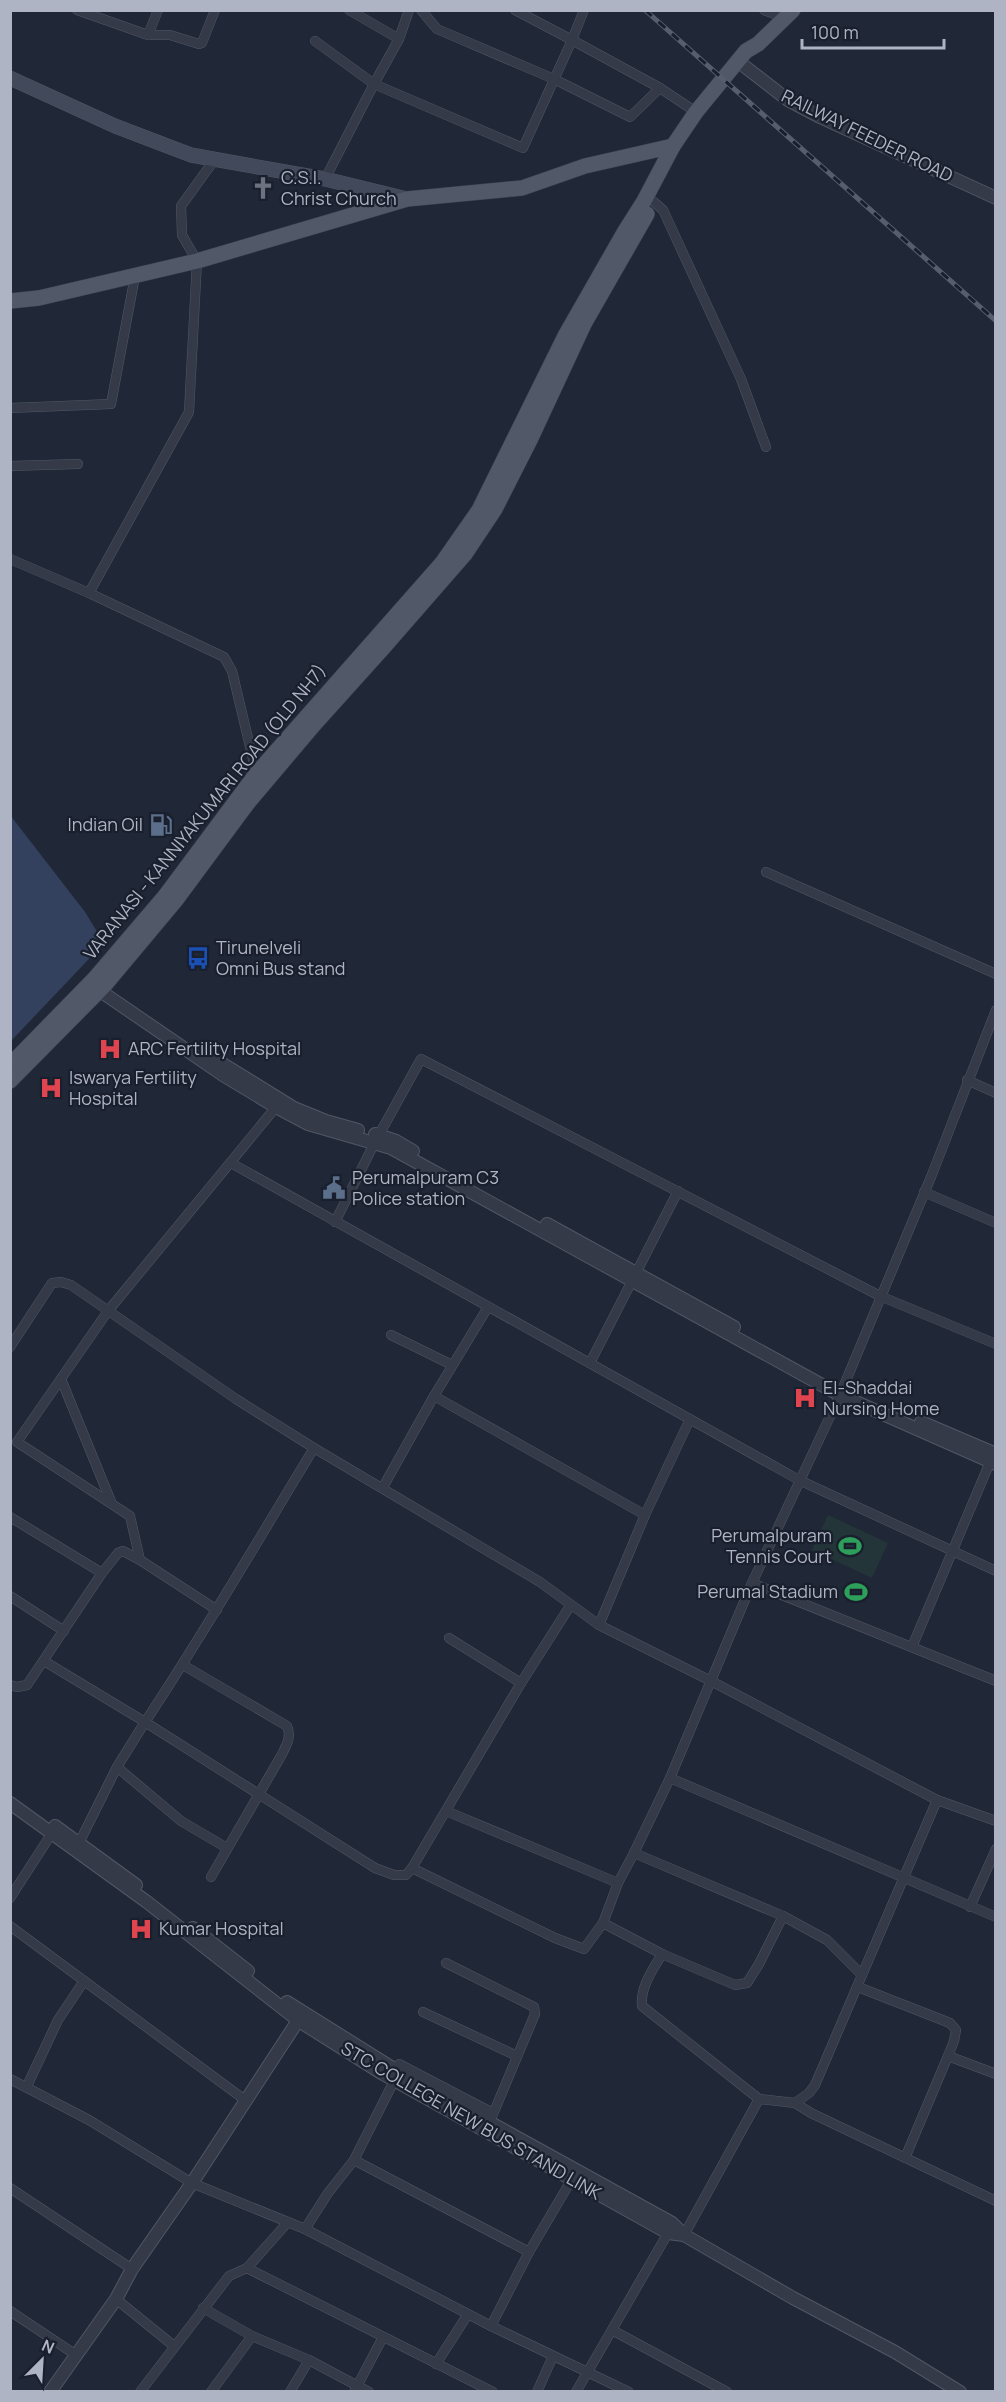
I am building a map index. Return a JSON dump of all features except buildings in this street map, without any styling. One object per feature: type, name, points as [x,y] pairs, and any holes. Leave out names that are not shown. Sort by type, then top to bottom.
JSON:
[{"type":"main road","name":"VARANASI - KANNIYAKUMARI ROAD (OLD NH7)","points":[[260,779],[312,727],[465,554],[495,509],[584,324],[672,166],[705,114],[744,66],[758,44],[789,14]]},
{"type":"main road","name":"VARANASI - KANNIYAKUMARI ROAD (OLD NH7)","points":[[10,1081],[97,985],[165,896],[260,779],[442,563],[479,510],[565,336],[644,201],[673,146],[696,112],[746,51],[758,44]]},
{"type":"main road","points":[[10,78],[115,126],[191,155],[325,179],[406,199]]},
{"type":"main road","points":[[10,301],[39,298],[197,261],[406,199],[522,188],[585,166],[673,146]]},
{"type":"main road","name":"VARANASI - KANNIYAKUMARI ROAD (OLD NH7)","points":[[10,1065],[97,985]]},
{"type":"street","points":[[77,10],[148,35],[170,35],[199,44],[202,43],[215,10]]},
{"type":"street","points":[[148,35],[158,10]]},
{"type":"street","points":[[349,10],[399,39]]},
{"type":"street","points":[[325,179],[399,39],[409,10]]},
{"type":"street","points":[[421,10],[437,29],[554,79],[630,117],[660,87]]},
{"type":"street","points":[[515,10],[660,87],[696,112]]},
{"type":"street","points":[[315,41],[374,84],[524,148],[584,10]]},
{"type":"street","points":[[764,10],[789,14]]},
{"type":"street","name":"RAILWAY FEEDER ROAD","points":[[744,66],[788,100],[820,117],[996,198]]},
{"type":"street","points":[[88,593],[189,412],[197,261],[182,235],[181,206],[215,159]]},
{"type":"street","points":[[654,202],[663,210],[741,379],[766,447]]},
{"type":"street","points":[[10,408],[111,404],[135,276]]},
{"type":"street","points":[[10,466],[78,464]]},
{"type":"street","points":[[10,559],[224,657],[232,671],[260,779]]},
{"type":"street","points":[[766,872],[996,974]]},
{"type":"street","points":[[97,985],[223,1075],[276,1107],[323,1129],[377,1139]]},
{"type":"street","points":[[97,985],[294,1108],[377,1139],[842,1392],[994,1460],[912,1647]]},
{"type":"street","points":[[412,1868],[555,1938],[584,1949],[603,1923],[618,1883],[670,1778],[752,1583],[842,1392],[996,1010]]},
{"type":"street","points":[[335,1222],[421,1059],[880,1296],[996,1344]]},
{"type":"street","points":[[967,1080],[996,1093]]},
{"type":"street","points":[[140,1560],[130,1516],[17,1442],[108,1311],[276,1107]]},
{"type":"street","points":[[231,1164],[799,1480],[996,1570]]},
{"type":"street","points":[[590,1364],[678,1191]]},
{"type":"street","points":[[924,1192],[996,1223]]},
{"type":"street","points":[[10,1347],[52,1283],[61,1282],[70,1285],[236,1399],[540,1582],[599,1625],[937,1800],[996,1821]]},
{"type":"street","points":[[383,1487],[452,1365],[488,1307]]},
{"type":"street","points":[[391,1335],[452,1365]]},
{"type":"street","points":[[61,1379],[112,1504]]},
{"type":"street","points":[[434,1396],[645,1515]]},
{"type":"street","points":[[599,1625],[645,1515],[690,1419]]},
{"type":"street","points":[[10,1794],[76,1848],[117,1767],[218,1610],[231,1584],[314,1448]]},
{"type":"street","points":[[10,1517],[102,1573]]},
{"type":"street","points":[[10,1685],[18,1687],[27,1685],[102,1573],[118,1553],[123,1551],[218,1610]]},
{"type":"street","points":[[752,1583],[996,1681]]},
{"type":"street","points":[[10,1596],[64,1631]]},
{"type":"street","points":[[44,1661],[146,1722],[375,1868],[394,1875],[406,1875],[570,1606]]},
{"type":"street","points":[[449,1638],[521,1683]]},
{"type":"street","points":[[183,1665],[287,1726],[290,1732],[288,1742],[211,1877]]},
{"type":"street","points":[[117,1767],[181,1821],[227,1848]]},
{"type":"street","points":[[670,1778],[996,1917]]},
{"type":"street","points":[[795,2103],[809,2093],[815,2085],[937,1800]]},
{"type":"street","name":"STC COLLEGE NEW BUS STAND LINK","points":[[10,1803],[76,1848],[301,2017],[394,2080],[489,2122],[572,2179],[668,2233],[684,2235],[793,2298],[895,2352],[953,2390]]},
{"type":"street","points":[[446,1811],[618,1883]]},
{"type":"street","points":[[10,1898],[52,1833]]},
{"type":"street","points":[[970,1907],[996,1849]]},
{"type":"street","points":[[634,1853],[783,1916],[827,1940],[862,1975]]},
{"type":"street","points":[[603,1923],[662,1954],[735,1985],[747,1983],[783,1916]]},
{"type":"street","points":[[10,1926],[245,2100]]},
{"type":"street","points":[[662,1954],[647,1980],[641,2000],[642,2006],[759,2099],[795,2103],[811,2113],[996,2201]]},
{"type":"street","points":[[446,1963],[534,2007],[535,2014],[489,2122]]},
{"type":"street","points":[[27,2086],[58,2020],[84,1981]]},
{"type":"street","points":[[858,1987],[950,2023],[956,2030],[954,2041],[905,2158]]},
{"type":"street","points":[[423,2012],[517,2056]]},
{"type":"street","points":[[51,2391],[116,2299],[132,2270],[301,2017],[672,2223],[684,2235],[759,2099]]},
{"type":"street","points":[[948,2056],[996,2074]]},
{"type":"street","points":[[399,2064],[489,2122]]},
{"type":"street","points":[[10,2079],[89,2120],[192,2183],[304,2229],[490,2326],[629,2391]]},
{"type":"street","points":[[304,2229],[354,2160],[394,2080]]},
{"type":"street","points":[[354,2160],[529,2252]]},
{"type":"street","points":[[490,2326],[529,2252],[572,2179]]},
{"type":"street","points":[[10,2188],[132,2270]]},
{"type":"street","points":[[140,2391],[229,2276],[247,2268],[288,2222]]},
{"type":"street","points":[[576,2391],[668,2233]]},
{"type":"street","points":[[247,2268],[493,2391]]},
{"type":"street","points":[[116,2299],[174,2346]]},
{"type":"street","points":[[203,2308],[252,2336],[309,2361],[355,2389],[369,2391]]},
{"type":"street","points":[[10,2311],[76,2355]]},
{"type":"street","points":[[436,2364],[468,2314]]},
{"type":"street","points":[[612,2330],[727,2391]]},
{"type":"street","points":[[211,2391],[252,2336]]},
{"type":"street","points":[[355,2389],[383,2337]]},
{"type":"street","points":[[537,2391],[553,2356]]},
{"type":"street","points":[[290,2391],[309,2361]]},
{"type":"shaded area","name":"Perumalpuram Tennis Court","points":[[828,1515],[888,1543],[872,1578],[812,1550]]},
{"type":"water","points":[[10,815],[85,912],[104,943],[11,1041]]},
{"type":"railway","points":[[645,10],[996,321]]},
{"type":"place","name":"C.S.I. Christ Church","points":[[263,188]]},
{"type":"place","name":"Indian Oil","points":[[161,825]]},
{"type":"place","name":"Tirunelveli Omni Bus stand","points":[[198,958]]},
{"type":"place","name":"ARC Fertility Hospital","points":[[110,1049]]},
{"type":"place","name":"Iswarya Fertility Hospital","points":[[51,1088]]},
{"type":"place","name":"Perumalpuram C3 Police station","points":[[334,1188]]},
{"type":"place","name":"El-Shaddai Nursing Home","points":[[805,1398]]},
{"type":"place","name":"Perumalpuram Tennis Court","points":[[850,1546]]},
{"type":"place","name":"Perumal Stadium","points":[[856,1592]]},
{"type":"place","name":"Kumar Hospital","points":[[141,1929]]}]
